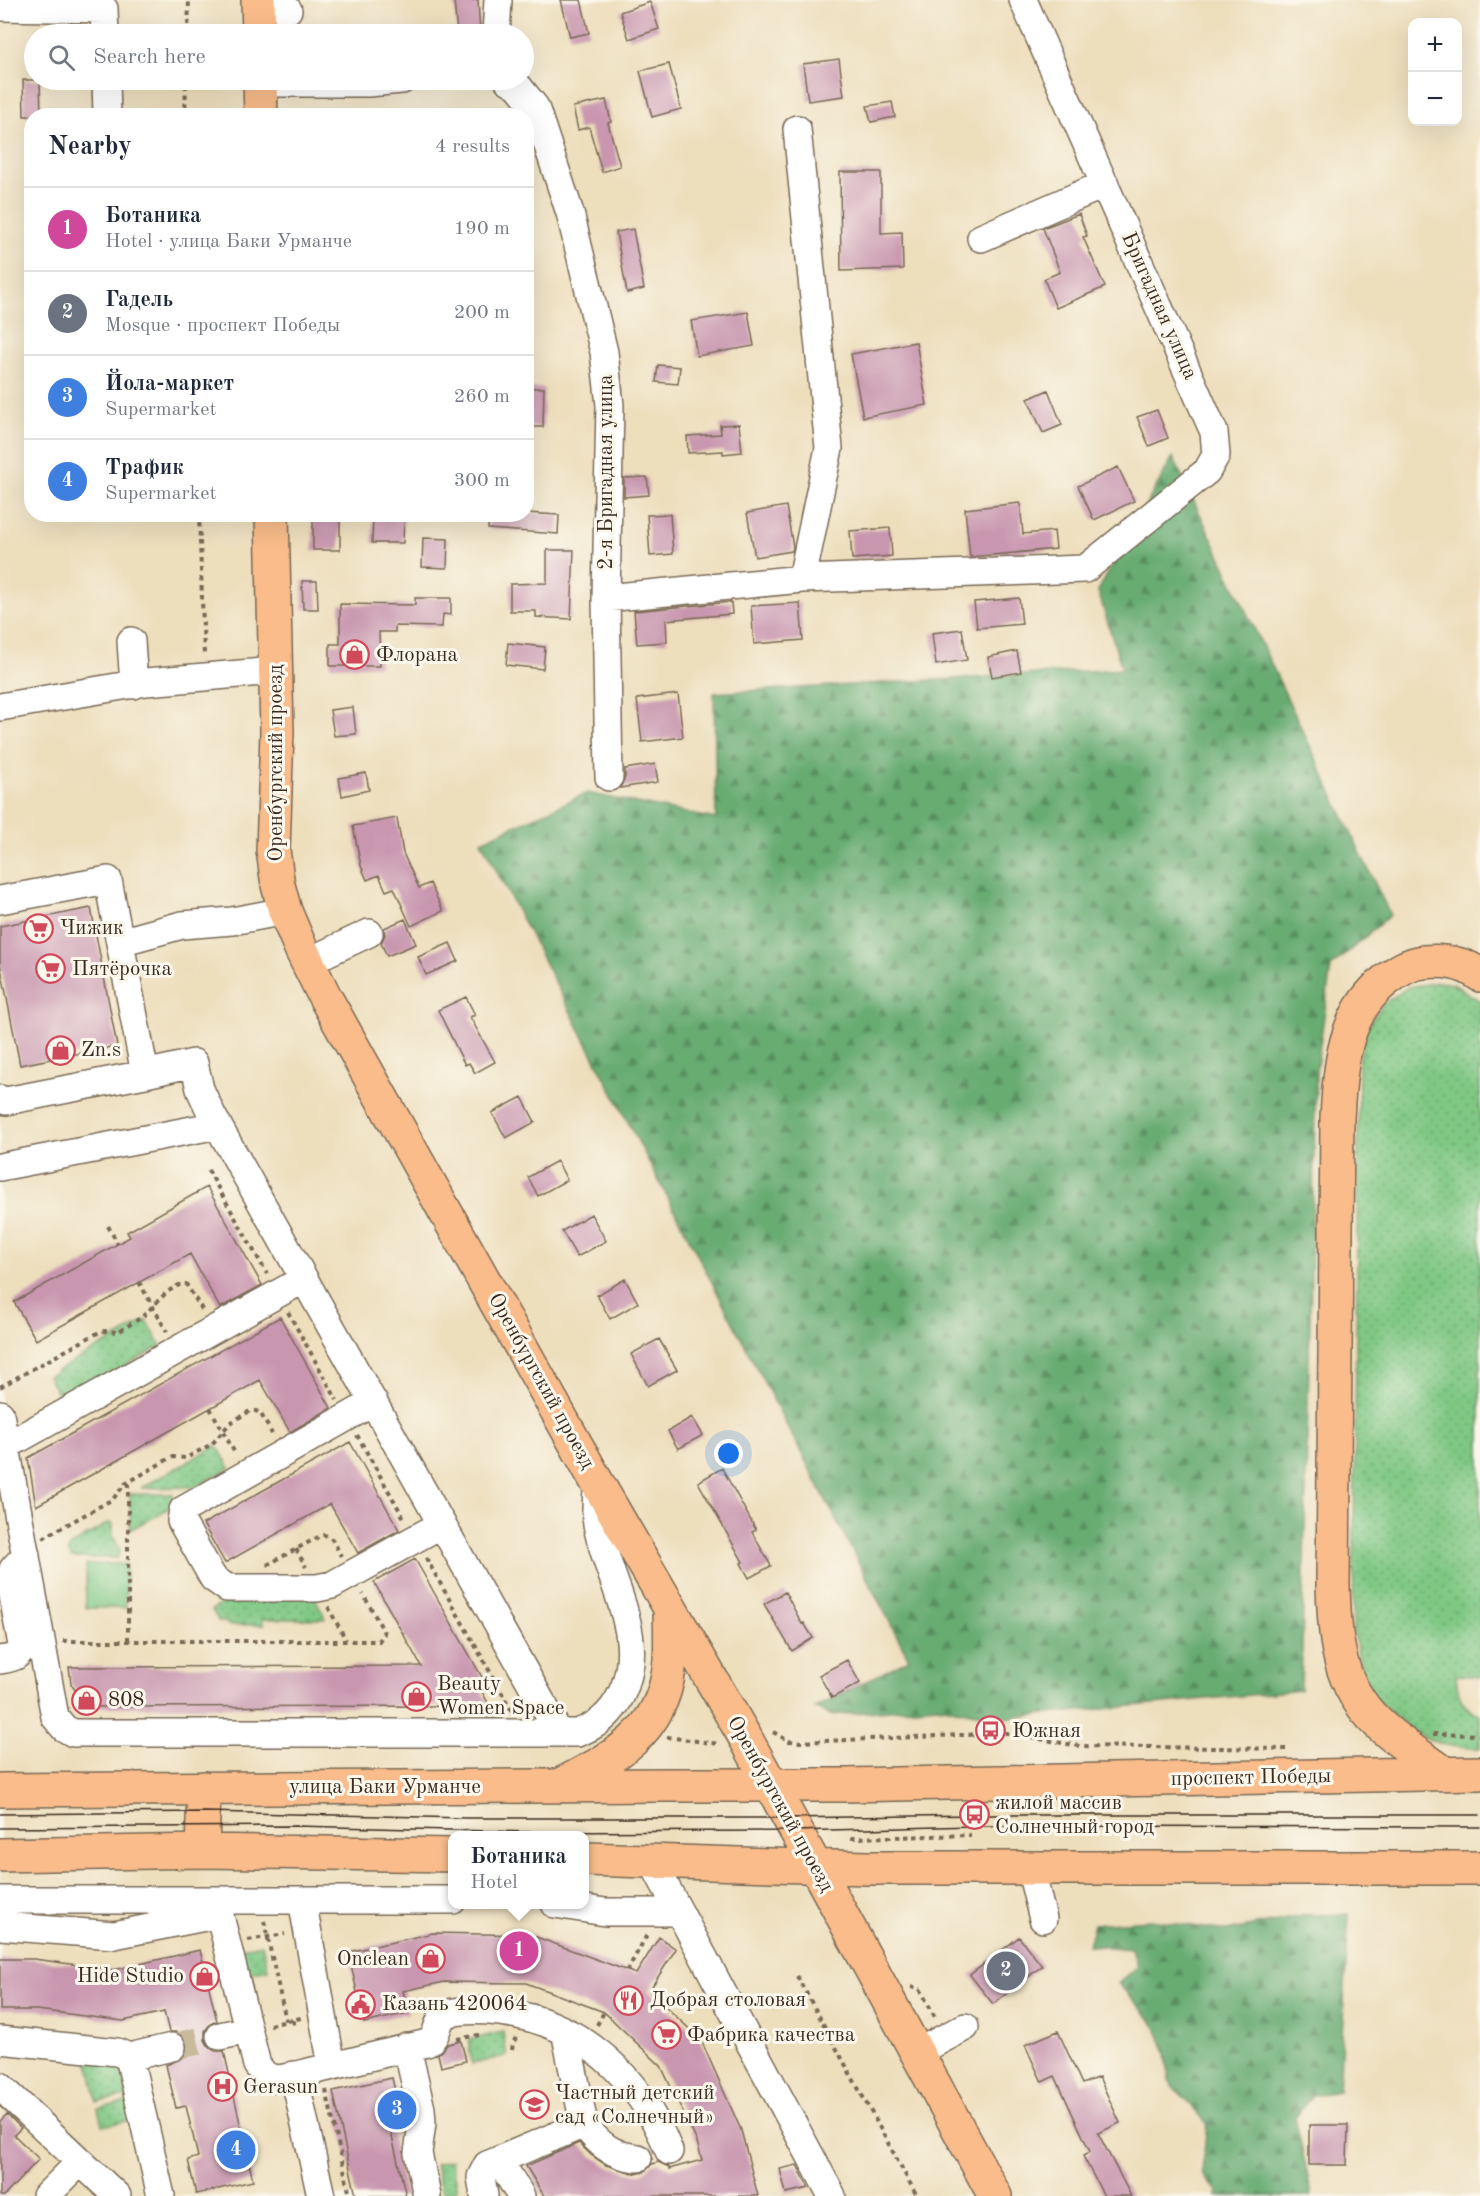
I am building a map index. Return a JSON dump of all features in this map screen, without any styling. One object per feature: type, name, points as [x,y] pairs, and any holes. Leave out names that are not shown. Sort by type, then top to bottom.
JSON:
[{"type":"main road","points":[[260,90],[261,108]]},
{"type":"main road","name":"Оренбургский проезд","points":[[272,522],[277,732],[273,850],[278,885],[285,911],[307,962],[324,997],[598,1484],[770,1784],[995,2196]]},
{"type":"main road","points":[[1444,1773],[1379,1724],[1364,1708],[1348,1685],[1336,1642],[1333,1586],[1337,1118],[1344,1048],[1350,1029],[1370,994],[1400,969],[1416,963],[1436,961],[1459,963],[1480,975]]},
{"type":"main road","points":[[559,1786],[626,1748],[644,1729],[658,1707],[665,1690],[669,1668],[670,1606]]},
{"type":"main road","name":"проспект Победы","points":[[770,1784],[951,1784],[1480,1773]]},
{"type":"main road","name":"улица Баки Урманче","points":[[0,1790],[770,1784]]},
{"type":"main road","points":[[202,1851],[204,1788]]},
{"type":"main road","points":[[0,1855],[202,1851],[448,1855]]},
{"type":"main road","points":[[589,1859],[814,1867],[1480,1868]]},
{"type":"street","points":[[497,24],[498,0]]},
{"type":"street","name":"Бригадная улица","points":[[802,579],[1085,569],[1207,471],[1216,455],[1214,432],[1023,0]]},
{"type":"street","points":[[0,7],[104,9],[105,24]]},
{"type":"street","points":[[106,90],[107,108]]},
{"type":"street","name":"2-я Бригадная улица","points":[[521,90],[535,107],[570,213],[604,352],[610,405],[606,598],[609,777]]},
{"type":"street","points":[[606,598],[802,579],[830,448],[796,129]]},
{"type":"street","points":[[981,238],[1105,184]]},
{"type":"street","points":[[131,641],[134,684]]},
{"type":"street","points":[[0,707],[134,684],[275,671]]},
{"type":"street","points":[[0,900],[108,880],[146,1074]]},
{"type":"street","points":[[120,942],[182,925],[232,921],[285,911]]},
{"type":"street","points":[[307,962],[369,933]]},
{"type":"street","points":[[0,1099],[6,1101],[194,1064],[200,1089],[218,1125],[559,1733]]},
{"type":"street","points":[[0,1167],[218,1125]]},
{"type":"street","points":[[4,1449],[304,1279]]},
{"type":"street","points":[[374,1402],[185,1508],[181,1514],[181,1521],[213,1578],[227,1588],[317,1588],[332,1585],[442,1524]]},
{"type":"street","points":[[0,1414],[8,1505],[34,1547],[56,1717],[68,1731],[79,1733],[577,1733],[602,1720],[615,1706],[624,1689],[629,1668],[627,1620],[598,1527],[595,1500],[598,1484]]},
{"type":"street","points":[[0,1660],[13,1658],[21,1650],[10,1579],[13,1569],[34,1547]]},
{"type":"street","points":[[652,1862],[670,1912],[832,2196]]},
{"type":"street","points":[[1030,1867],[1043,1919]]},
{"type":"street","points":[[0,1900],[218,1907]]},
{"type":"street","points":[[0,1926],[114,1935],[218,1907],[259,1900],[448,1900]]},
{"type":"street","points":[[302,1900],[322,2013],[327,2067]]},
{"type":"street","points":[[218,1907],[257,2065],[264,2074],[274,2079],[294,2075],[432,2040],[443,2015],[455,2011],[484,2010],[515,2014],[565,2031],[603,2055],[623,2074],[652,2112],[669,2151]]},
{"type":"street","points":[[584,1909],[605,1912],[670,1912]]},
{"type":"street","points":[[916,2054],[964,2027]]},
{"type":"street","points":[[220,2036],[248,2030]]},
{"type":"street","points":[[565,2031],[584,2124],[592,2136],[604,2147],[616,2154],[638,2158]]},
{"type":"street","points":[[0,2040],[112,2052],[129,2057],[172,2047]]},
{"type":"street","points":[[407,2047],[421,2109],[422,2123],[418,2153],[427,2196]]},
{"type":"street","points":[[129,2057],[151,2194]]},
{"type":"street","points":[[294,2075],[321,2196]]},
{"type":"street","points":[[0,2086],[117,2196]]},
{"type":"street","points":[[484,2196],[481,2177],[488,2165],[584,2124]]},
{"type":"street","points":[[499,2160],[521,2196]]},
{"type":"street","points":[[46,2196],[80,2162]]},
{"type":"path","points":[[188,24],[189,0]]},
{"type":"path","points":[[185,108],[186,90]]},
{"type":"path","points":[[199,522],[204,662],[201,678]]},
{"type":"path","points":[[208,1170],[525,1733]]},
{"type":"path","points":[[108,1226],[118,1244]]},
{"type":"path","points":[[139,1282],[152,1306]]},
{"type":"path","points":[[0,1387],[101,1331],[118,1332],[136,1322],[167,1292],[179,1285],[186,1284],[213,1330]]},
{"type":"path","points":[[210,1408],[223,1432]]},
{"type":"path","points":[[34,1547],[113,1499],[128,1482],[172,1457],[188,1457],[212,1444],[232,1421],[250,1411],[261,1414],[283,1453]]},
{"type":"path","points":[[128,1482],[128,1641]]},
{"type":"path","points":[[771,1730],[789,1741],[801,1742],[1007,1732],[1079,1746],[1292,1749]]},
{"type":"path","points":[[1426,1734],[1480,1735]]},
{"type":"path","points":[[659,1736],[726,1745]]},
{"type":"path","points":[[851,1838],[971,1835]]},
{"type":"path","points":[[259,1900],[286,2021]]},
{"type":"path","points":[[627,1971],[670,1912]]},
{"type":"path","points":[[227,1944],[307,1930]]},
{"type":"path","points":[[797,1976],[917,2196]]},
{"type":"path","points":[[248,2030],[322,2013]]},
{"type":"path","points":[[293,2020],[295,2028]]},
{"type":"path","points":[[327,2067],[350,2196]]},
{"type":"green space","points":[[1173,457],[1390,915],[1331,967],[1316,1073],[1301,1690],[1004,1718],[938,1706],[830,1715],[815,1708],[909,1659],[481,841],[587,793],[716,819],[714,693],[1122,669],[1098,591]]},
{"type":"green space","points":[[1438,982],[1453,984],[1480,1001],[1480,1677],[1456,1675],[1459,1694],[1464,1704],[1473,1712],[1480,1714],[1480,1748],[1454,1747],[1432,1741],[1412,1730],[1378,1701],[1363,1674],[1353,1630],[1359,1059],[1365,1030],[1383,1004],[1408,987]]},
{"type":"green space","points":[[147,1320],[161,1346],[62,1401],[48,1376]]},
{"type":"green space","points":[[217,1445],[230,1468],[195,1487],[141,1488]]},
{"type":"green space","points":[[130,1494],[173,1494],[173,1506],[130,1530]]},
{"type":"green space","points":[[108,1523],[113,1524],[113,1536],[120,1550],[117,1558],[72,1558],[68,1552],[70,1546]]},
{"type":"green space","points":[[86,1564],[126,1564],[126,1608],[86,1608]]},
{"type":"green space","points":[[314,1596],[326,1619],[263,1619],[263,1625],[228,1625],[226,1622],[219,1622],[212,1610],[233,1597]]},
{"type":"green space","points":[[1349,1914],[1339,2091],[1312,2095],[1295,2117],[1312,2196],[1216,2196],[1217,2191],[1202,2173],[1207,2123],[1169,2081],[1166,2052],[1154,2023],[1118,1983],[1137,1966],[1132,1949],[1088,1945],[1094,1924],[1150,1920],[1227,1931],[1307,1915]]},
{"type":"green space","points":[[262,1944],[268,1969],[245,1974],[240,1948]]},
{"type":"green space","points":[[503,2032],[507,2056],[472,2064],[468,2040]]},
{"type":"green space","points":[[88,2060],[120,2065],[128,2096],[97,2102]]},
{"type":"green space","points":[[129,2102],[133,2120],[102,2126],[98,2108]]},
{"type":"green space","points":[[451,2160],[457,2190],[442,2193],[435,2164]]},
{"type":"building","points":[[454,0],[478,0],[479,24],[456,24]]},
{"type":"building","points":[[561,0],[581,0],[589,33],[570,37]]},
{"type":"building","points":[[650,2],[659,29],[629,39],[620,12]]},
{"type":"building","points":[[839,59],[844,96],[808,101],[803,64]]},
{"type":"building","points":[[669,64],[681,109],[652,117],[640,71]]},
{"type":"building","points":[[23,80],[24,90],[40,90],[41,108],[24,108],[24,116]]},
{"type":"building","points":[[606,100],[611,122],[608,123],[620,166],[602,172],[589,127],[578,130],[573,107]]},
{"type":"building","points":[[892,102],[895,117],[871,122],[867,106]]},
{"type":"building","points":[[840,172],[881,172],[881,233],[902,232],[903,269],[841,271]]},
{"type":"building","points":[[1079,214],[1087,236],[1083,237],[1105,287],[1056,308],[1044,279],[1060,272],[1043,228]]},
{"type":"building","points":[[633,229],[644,289],[627,293],[616,232]]},
{"type":"building","points":[[748,312],[754,346],[697,356],[691,321]]},
{"type":"building","points":[[916,342],[927,405],[863,417],[851,354]]},
{"type":"building","points":[[658,365],[680,367],[678,384],[656,382]]},
{"type":"building","points":[[534,388],[544,388],[543,427],[534,427]]},
{"type":"building","points":[[1048,390],[1062,425],[1043,433],[1028,399]]},
{"type":"building","points":[[1157,410],[1168,438],[1149,446],[1137,417]]},
{"type":"building","points":[[739,424],[742,452],[688,453],[687,436],[721,434],[720,425]]},
{"type":"building","points":[[1118,467],[1134,501],[1094,520],[1078,486]]},
{"type":"building","points":[[647,477],[649,495],[624,497],[624,478]]},
{"type":"building","points":[[1020,503],[1023,534],[1054,531],[1056,549],[970,557],[965,509]]},
{"type":"building","points":[[786,506],[792,551],[755,557],[747,513]]},
{"type":"building","points":[[534,513],[559,515],[558,534],[488,529],[488,522],[534,522]]},
{"type":"building","points":[[670,514],[673,554],[650,556],[647,515]]},
{"type":"building","points":[[313,522],[340,522],[340,550],[313,550]]},
{"type":"building","points":[[373,522],[404,522],[403,543],[372,543]]},
{"type":"building","points":[[890,528],[892,556],[852,559],[850,531]]},
{"type":"building","points":[[423,538],[448,539],[447,568],[422,567]]},
{"type":"building","points":[[547,550],[574,550],[571,619],[536,617],[536,611],[510,611],[510,584],[547,583]]},
{"type":"building","points":[[302,581],[317,581],[318,609],[303,609]]},
{"type":"building","points":[[415,598],[451,598],[451,615],[443,614],[442,627],[395,626],[395,632],[379,632],[380,666],[330,666],[330,644],[340,644],[340,604],[415,605]]},
{"type":"building","points":[[1019,598],[1022,624],[977,628],[974,602]]},
{"type":"building","points":[[731,602],[732,614],[666,620],[667,642],[637,644],[634,611]]},
{"type":"building","points":[[800,603],[803,640],[754,644],[751,606]]},
{"type":"building","points":[[962,629],[967,660],[936,665],[932,633]]},
{"type":"building","points":[[508,643],[545,647],[543,669],[506,665]]},
{"type":"building","points":[[1017,651],[1021,672],[992,677],[988,657]]},
{"type":"building","points":[[678,694],[683,737],[642,742],[637,699]]},
{"type":"building","points":[[353,707],[356,734],[334,736],[330,710]]},
{"type":"building","points":[[655,764],[658,782],[620,788],[625,777],[625,769]]},
{"type":"building","points":[[366,773],[369,790],[342,796],[339,778]]},
{"type":"building","points":[[397,818],[403,853],[419,888],[430,883],[443,911],[411,926],[394,888],[386,891],[379,875],[367,880],[361,866],[353,826]]},
{"type":"building","points":[[91,908],[117,1046],[20,1065],[0,963],[0,926]]},
{"type":"building","points":[[405,919],[416,944],[387,956],[381,943],[385,935],[384,928]]},
{"type":"building","points":[[450,943],[458,961],[426,975],[418,957]]},
{"type":"building","points":[[466,997],[475,1015],[470,1017],[495,1062],[475,1073],[469,1063],[465,1065],[438,1010]]},
{"type":"building","points":[[522,1097],[535,1122],[506,1138],[492,1113]]},
{"type":"building","points":[[557,1161],[567,1180],[538,1196],[528,1177]]},
{"type":"building","points":[[207,1187],[262,1285],[220,1308],[190,1254],[36,1340],[14,1302],[130,1237],[127,1232]]},
{"type":"building","points":[[591,1214],[606,1241],[577,1257],[562,1231]]},
{"type":"building","points":[[625,1279],[638,1303],[610,1319],[597,1295]]},
{"type":"building","points":[[280,1317],[331,1408],[290,1432],[260,1380],[36,1506],[28,1458]]},
{"type":"building","points":[[659,1339],[677,1370],[648,1386],[631,1354]]},
{"type":"building","points":[[692,1417],[703,1435],[678,1449],[668,1431]]},
{"type":"building","points":[[350,1442],[399,1530],[358,1553],[330,1504],[225,1563],[203,1524]]},
{"type":"building","points":[[722,1468],[756,1530],[752,1532],[771,1566],[749,1578],[741,1563],[743,1562],[698,1482]]},
{"type":"building","points":[[415,1559],[487,1686],[481,1690],[496,1717],[488,1717],[457,1706],[99,1707],[83,1702],[71,1684],[69,1667],[421,1666],[374,1582]]},
{"type":"building","points":[[785,1592],[802,1624],[804,1623],[813,1638],[792,1651],[764,1604]]},
{"type":"building","points":[[847,1660],[860,1683],[832,1698],[819,1675]]},
{"type":"building","points":[[433,1933],[531,1935],[636,1974],[659,1937],[676,1949],[649,1991],[701,2040],[741,2130],[758,2196],[544,2196],[526,2166],[579,2143],[606,2165],[636,2174],[644,2172],[652,2164],[658,2162],[669,2169],[702,2160],[697,2142],[661,2066],[604,2012],[526,1983],[444,1982],[403,1991],[408,2013],[364,2023],[348,1952]]},
{"type":"building","points":[[1019,1937],[1042,1966],[993,2004],[970,1975]]},
{"type":"building","points":[[200,1950],[217,2021],[210,2024],[205,2031],[205,2040],[215,2051],[224,2051],[253,2181],[196,2194],[188,2160],[198,2157],[186,2106],[176,2108],[166,2065],[183,2058],[187,2051],[187,2044],[183,2036],[176,2032],[169,2032],[164,2012],[123,2021],[37,2010],[0,2010],[0,1959],[34,1959],[114,1970]]},
{"type":"building","points":[[1058,2031],[1082,2084],[1099,2077],[1120,2123],[1098,2133],[1131,2196],[1104,2196],[1083,2156],[1090,2152],[1055,2076],[1042,2082],[1025,2045]]},
{"type":"building","points":[[461,2041],[466,2061],[441,2067],[438,2054],[448,2044]]},
{"type":"building","points":[[392,2078],[402,2121],[389,2124],[406,2196],[356,2196],[333,2091]]},
{"type":"building","points":[[7,2114],[21,2128],[14,2135],[39,2159],[4,2196],[0,2196],[0,2121]]},
{"type":"building","points":[[1309,2125],[1348,2125],[1347,2165],[1309,2165]]},
{"type":"building","points":[[797,2165],[809,2188],[786,2193],[780,2169]]},
{"type":"tunnel","points":[[172,2047],[220,2036]]},
{"type":"tram line","points":[[0,1814],[204,1812],[466,1818],[1480,1815]]},
{"type":"tram line","points":[[0,1828],[297,1826],[491,1831]]},
{"type":"tram line","points":[[589,1832],[795,1831],[972,1826],[1480,1827]]},
{"type":"place","name":"Флорана","points":[[355,655]]},
{"type":"place","name":"Чижик","points":[[39,928]]},
{"type":"place","name":"Пятёрочка","points":[[51,969]]},
{"type":"place","name":"Zn.s","points":[[60,1050]]},
{"type":"place","name":"Beauty Women Space","points":[[416,1696]]},
{"type":"place","name":"808","points":[[87,1700]]},
{"type":"place","name":"Южная","points":[[991,1731]]},
{"type":"place","name":"жилой массив Солнечный город","points":[[974,1815]]},
{"type":"place","name":"Ботаника","points":[[519,1951]]},
{"type":"place","name":"Onclean","points":[[430,1959]]},
{"type":"place","name":"Гадель","points":[[1006,1971]]},
{"type":"place","name":"Hide Studio","points":[[205,1976]]},
{"type":"place","name":"Добрая столовая","points":[[629,2000]]},
{"type":"place","name":"Казань 420064","points":[[361,2004]]},
{"type":"place","name":"Фабрика качества","points":[[666,2035]]},
{"type":"place","name":"Gerasun","points":[[222,2087]]},
{"type":"place","name":"Частный детский сад «Солнечный»","points":[[534,2105]]},
{"type":"place","name":"Йола-маркет","points":[[397,2110]]},
{"type":"place","name":"Трафик","points":[[236,2150]]}]
